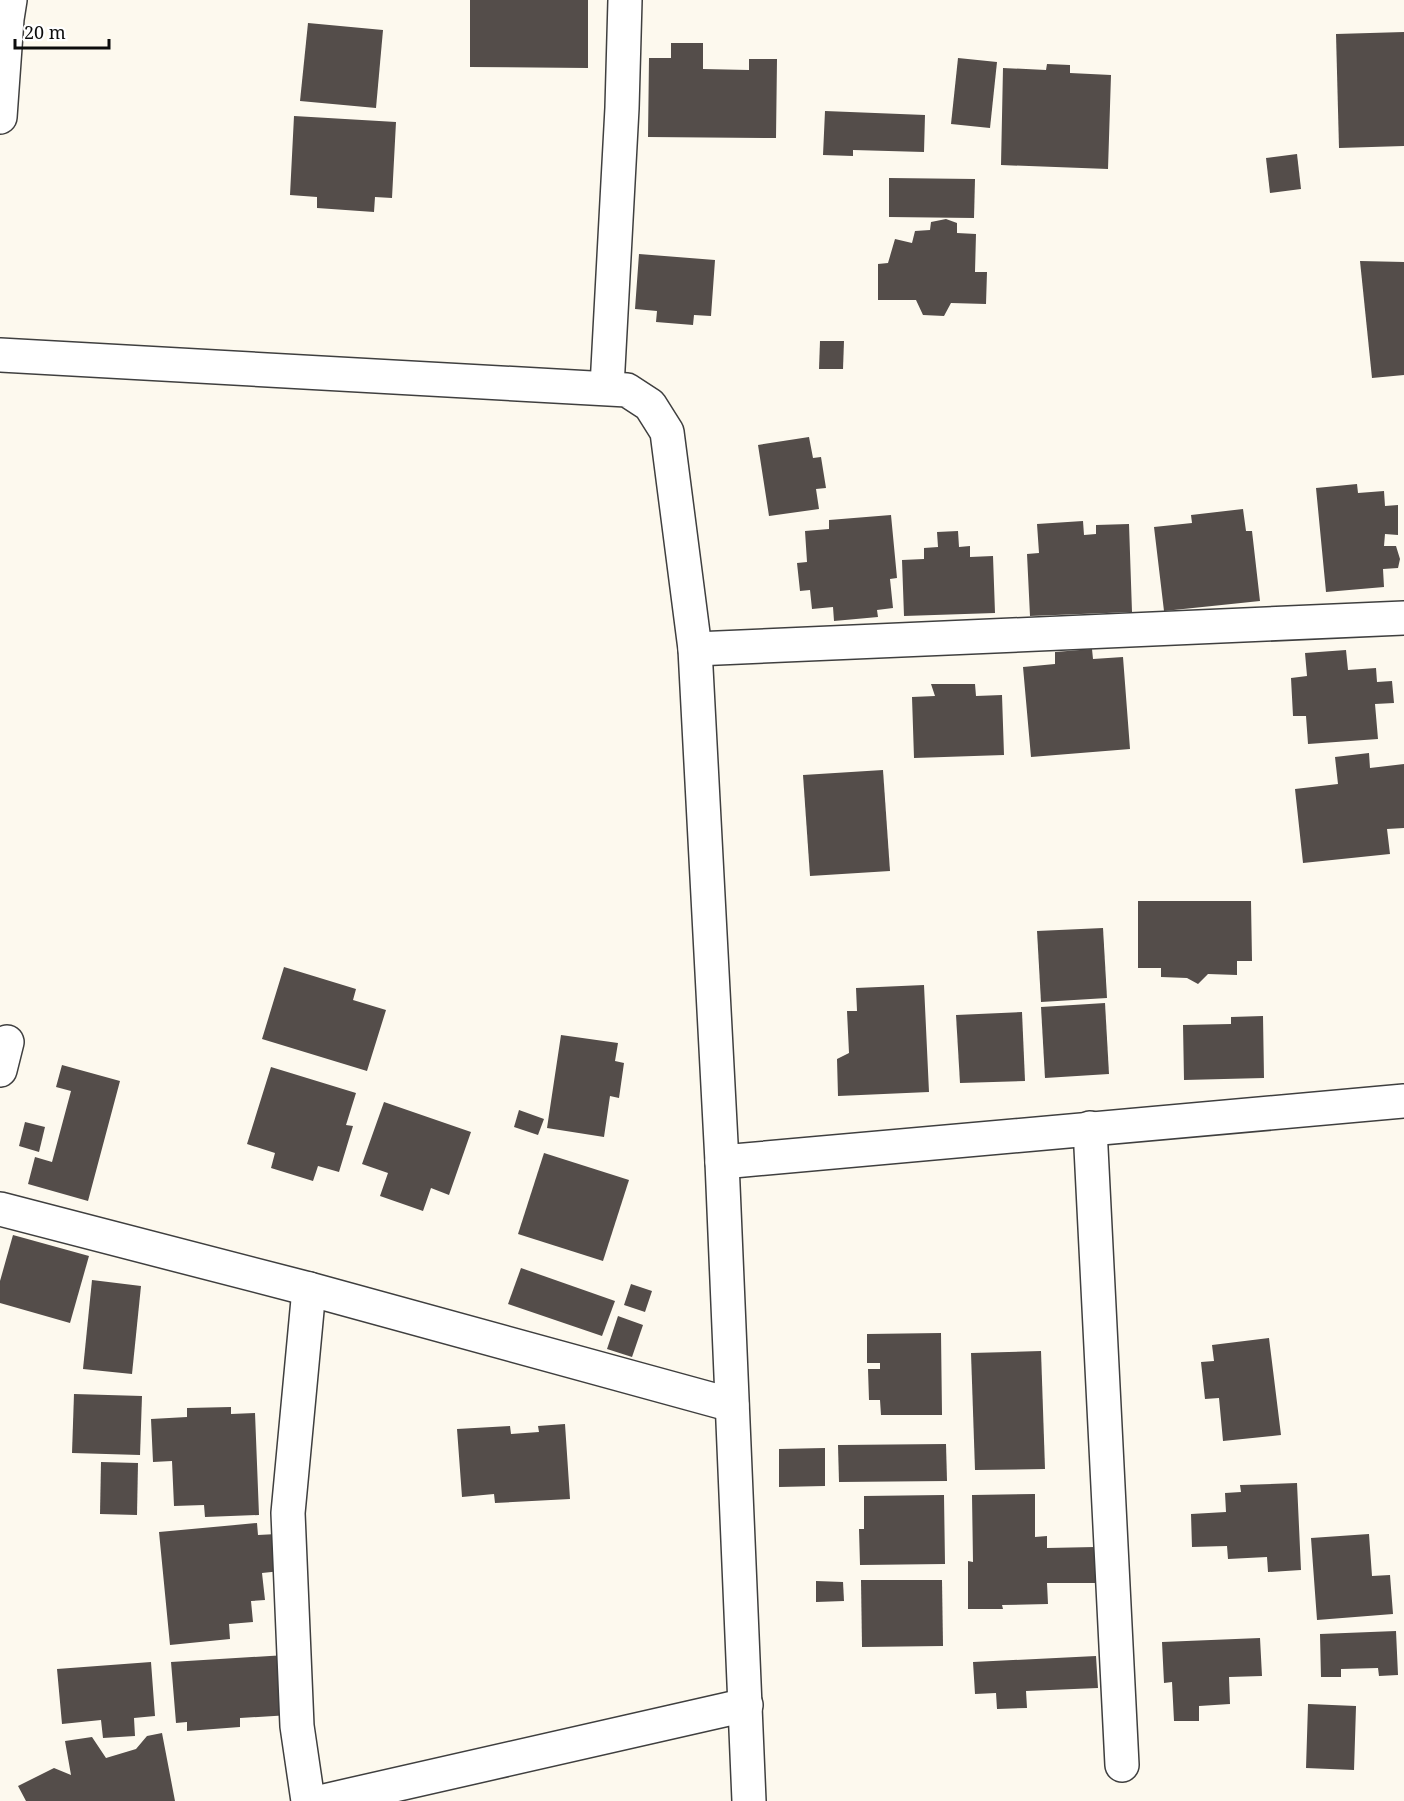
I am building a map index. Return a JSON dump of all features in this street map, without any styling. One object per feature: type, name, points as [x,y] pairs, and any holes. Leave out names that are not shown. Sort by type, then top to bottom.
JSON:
[{"type":"street","points":[[0,117],[10,0]]},
{"type":"street","points":[[607,387],[622,108],[625,0]]},
{"type":"street","points":[[0,355],[607,387],[627,390],[650,405],[667,432],[694,649],[722,1162],[749,1801]]},
{"type":"street","points":[[694,649],[1404,618]]},
{"type":"street","points":[[722,1162],[1404,1101]]},
{"type":"street","points":[[1090,1128],[1122,1765]]},
{"type":"street","points":[[0,1209],[309,1289],[732,1405]]},
{"type":"street","points":[[308,1801],[297,1726],[288,1513],[309,1289]]},
{"type":"street","points":[[324,1801],[746,1705]]},
{"type":"building","points":[[470,0],[588,0],[588,68],[470,67]]},
{"type":"building","points":[[308,23],[383,30],[376,108],[300,101]]},
{"type":"building","points":[[1404,32],[1404,146],[1339,148],[1336,34]]},
{"type":"building","points":[[671,43],[703,43],[703,69],[749,70],[749,59],[777,59],[776,138],[648,137],[649,58],[671,58]]},
{"type":"building","points":[[958,58],[997,62],[990,128],[951,124]]},
{"type":"building","points":[[1047,64],[1070,65],[1070,73],[1111,75],[1108,169],[1001,165],[1003,68],[1046,70]]},
{"type":"building","points":[[825,111],[925,115],[924,152],[853,150],[853,156],[823,155]]},
{"type":"building","points":[[294,116],[396,122],[392,198],[375,197],[374,212],[317,208],[317,197],[290,195]]},
{"type":"building","points":[[1297,154],[1301,189],[1270,193],[1266,158]]},
{"type":"building","points":[[889,178],[975,179],[974,218],[889,217]]},
{"type":"building","points":[[946,219],[957,223],[957,233],[976,234],[975,272],[987,272],[986,304],[951,303],[944,316],[923,315],[916,300],[878,300],[878,264],[888,263],[895,239],[912,243],[915,231],[930,230],[931,222]]},
{"type":"building","points":[[639,254],[715,260],[711,316],[694,315],[693,325],[656,322],[657,311],[635,309]]},
{"type":"building","points":[[1360,261],[1404,262],[1404,375],[1372,378]]},
{"type":"building","points":[[820,341],[844,341],[843,369],[819,369]]},
{"type":"building","points":[[809,437],[813,458],[821,457],[826,488],[816,489],[819,509],[769,516],[758,445]]},
{"type":"building","points":[[1357,484],[1358,493],[1384,491],[1385,506],[1398,505],[1398,535],[1385,534],[1384,546],[1396,546],[1400,559],[1398,568],[1383,569],[1384,587],[1326,592],[1316,488]]},
{"type":"building","points":[[1243,509],[1246,531],[1252,531],[1260,601],[1164,611],[1154,527],[1192,523],[1191,515]]},
{"type":"building","points":[[891,515],[897,578],[890,579],[893,608],[877,610],[878,617],[834,621],[833,607],[812,609],[810,590],[800,591],[797,563],[807,562],[805,531],[829,529],[829,520]]},
{"type":"building","points":[[1083,521],[1084,535],[1096,534],[1096,525],[1129,524],[1132,612],[1030,616],[1027,554],[1039,553],[1037,524]]},
{"type":"building","points":[[958,531],[959,547],[970,546],[970,557],[993,556],[995,613],[904,616],[902,560],[924,559],[924,548],[938,547],[937,532]]},
{"type":"building","points":[[1092,649],[1093,659],[1123,657],[1130,749],[1031,757],[1023,667],[1055,664],[1055,652]]},
{"type":"building","points":[[1346,650],[1348,670],[1376,668],[1377,682],[1392,681],[1394,703],[1375,704],[1378,739],[1308,744],[1306,716],[1293,716],[1291,678],[1307,676],[1305,653]]},
{"type":"building","points":[[931,684],[975,684],[976,696],[1002,695],[1004,755],[914,758],[912,697],[935,696]]},
{"type":"building","points":[[1369,753],[1370,768],[1404,764],[1404,828],[1387,829],[1390,854],[1303,863],[1295,789],[1338,784],[1335,757]]},
{"type":"building","points":[[883,770],[890,871],[810,876],[803,775]]},
{"type":"building","points":[[1138,901],[1251,901],[1252,961],[1237,961],[1237,975],[1208,974],[1198,984],[1187,978],[1161,977],[1161,968],[1138,968]]},
{"type":"building","points":[[1103,928],[1107,998],[1041,1002],[1037,931]]},
{"type":"building","points":[[284,967],[356,989],[353,1000],[386,1010],[367,1071],[262,1039]]},
{"type":"building","points":[[924,985],[929,1092],[838,1096],[837,1059],[849,1053],[847,1011],[857,1011],[856,988]]},
{"type":"building","points":[[1105,1003],[1109,1074],[1045,1078],[1041,1007]]},
{"type":"building","points":[[1022,1012],[1025,1081],[960,1083],[956,1015]]},
{"type":"building","points":[[1263,1016],[1264,1078],[1184,1080],[1183,1025],[1231,1024],[1231,1017]]},
{"type":"building","points":[[561,1035],[618,1043],[615,1061],[624,1063],[619,1098],[610,1096],[604,1137],[547,1128]]},
{"type":"building","points":[[62,1065],[120,1081],[88,1201],[28,1184],[35,1157],[52,1162],[71,1091],[56,1087]]},
{"type":"building","points":[[271,1067],[356,1093],[346,1125],[353,1126],[339,1172],[318,1166],[313,1181],[271,1168],[275,1153],[247,1144]]},
{"type":"building","points":[[384,1102],[471,1132],[449,1195],[431,1188],[423,1211],[380,1196],[388,1173],[362,1164]]},
{"type":"building","points":[[519,1110],[544,1119],[538,1135],[514,1127]]},
{"type":"building","points":[[25,1122],[45,1127],[39,1152],[19,1146]]},
{"type":"building","points":[[544,1153],[629,1180],[603,1261],[518,1234]]},
{"type":"building","points":[[13,1235],[89,1256],[70,1323],[0,1303],[0,1281]]},
{"type":"building","points":[[521,1268],[615,1301],[602,1336],[508,1304]]},
{"type":"building","points":[[92,1280],[141,1286],[132,1374],[83,1369]]},
{"type":"building","points":[[631,1284],[652,1291],[645,1312],[624,1305]]},
{"type":"building","points":[[618,1316],[643,1325],[632,1357],[607,1349]]},
{"type":"building","points":[[941,1333],[942,1415],[881,1415],[880,1400],[869,1400],[868,1369],[880,1369],[880,1363],[867,1363],[867,1334]]},
{"type":"building","points":[[1269,1338],[1281,1435],[1223,1441],[1219,1398],[1205,1399],[1201,1362],[1214,1361],[1212,1345]]},
{"type":"building","points":[[1041,1351],[1045,1469],[975,1470],[971,1353]]},
{"type":"building","points":[[74,1394],[142,1396],[140,1455],[72,1453]]},
{"type":"building","points":[[231,1407],[231,1414],[255,1413],[259,1515],[205,1517],[204,1505],[174,1506],[172,1461],[153,1462],[151,1419],[187,1417],[187,1408]]},
{"type":"building","points":[[565,1424],[570,1499],[495,1503],[494,1494],[462,1497],[457,1429],[510,1426],[511,1434],[539,1432],[538,1426]]},
{"type":"building","points":[[946,1444],[947,1481],[839,1482],[838,1445]]},
{"type":"building","points":[[825,1448],[825,1486],[779,1487],[779,1449]]},
{"type":"building","points":[[101,1462],[138,1463],[137,1515],[100,1514]]},
{"type":"building","points":[[1297,1483],[1301,1570],[1268,1572],[1267,1557],[1228,1559],[1227,1546],[1192,1547],[1191,1514],[1226,1512],[1225,1493],[1241,1492],[1240,1485]]},
{"type":"building","points":[[1035,1494],[1035,1537],[1047,1536],[1047,1548],[1095,1547],[1095,1583],[1047,1583],[1048,1604],[1002,1605],[1003,1609],[968,1609],[968,1561],[973,1562],[972,1495]]},
{"type":"building","points":[[944,1495],[945,1564],[860,1565],[859,1529],[864,1529],[864,1496]]},
{"type":"building","points":[[257,1523],[258,1535],[277,1534],[281,1571],[262,1573],[265,1600],[251,1601],[253,1622],[229,1624],[230,1639],[170,1645],[159,1532]]},
{"type":"building","points":[[1369,1534],[1372,1576],[1390,1575],[1393,1614],[1317,1620],[1311,1538]]},
{"type":"building","points":[[861,1580],[942,1580],[943,1646],[862,1647]]},
{"type":"building","points":[[816,1581],[843,1582],[844,1601],[816,1602]]},
{"type":"building","points":[[1396,1631],[1398,1675],[1379,1676],[1378,1668],[1341,1669],[1341,1677],[1321,1677],[1320,1634]]},
{"type":"building","points":[[1260,1638],[1262,1676],[1229,1677],[1230,1704],[1199,1706],[1199,1721],[1174,1721],[1172,1682],[1164,1683],[1162,1642]]},
{"type":"building","points":[[286,1655],[290,1715],[240,1718],[240,1727],[187,1731],[187,1722],[176,1723],[171,1662]]},
{"type":"building","points":[[1096,1656],[1098,1688],[1026,1691],[1027,1708],[997,1709],[996,1693],[975,1694],[973,1662]]},
{"type":"building","points":[[151,1662],[155,1716],[134,1718],[135,1736],[103,1738],[101,1720],[62,1724],[57,1669]]},
{"type":"building","points":[[1308,1704],[1356,1706],[1354,1770],[1306,1768]]},
{"type":"building","points":[[162,1733],[175,1801],[26,1801],[18,1786],[54,1768],[71,1775],[65,1741],[92,1737],[106,1758],[136,1749],[147,1736]]}]
